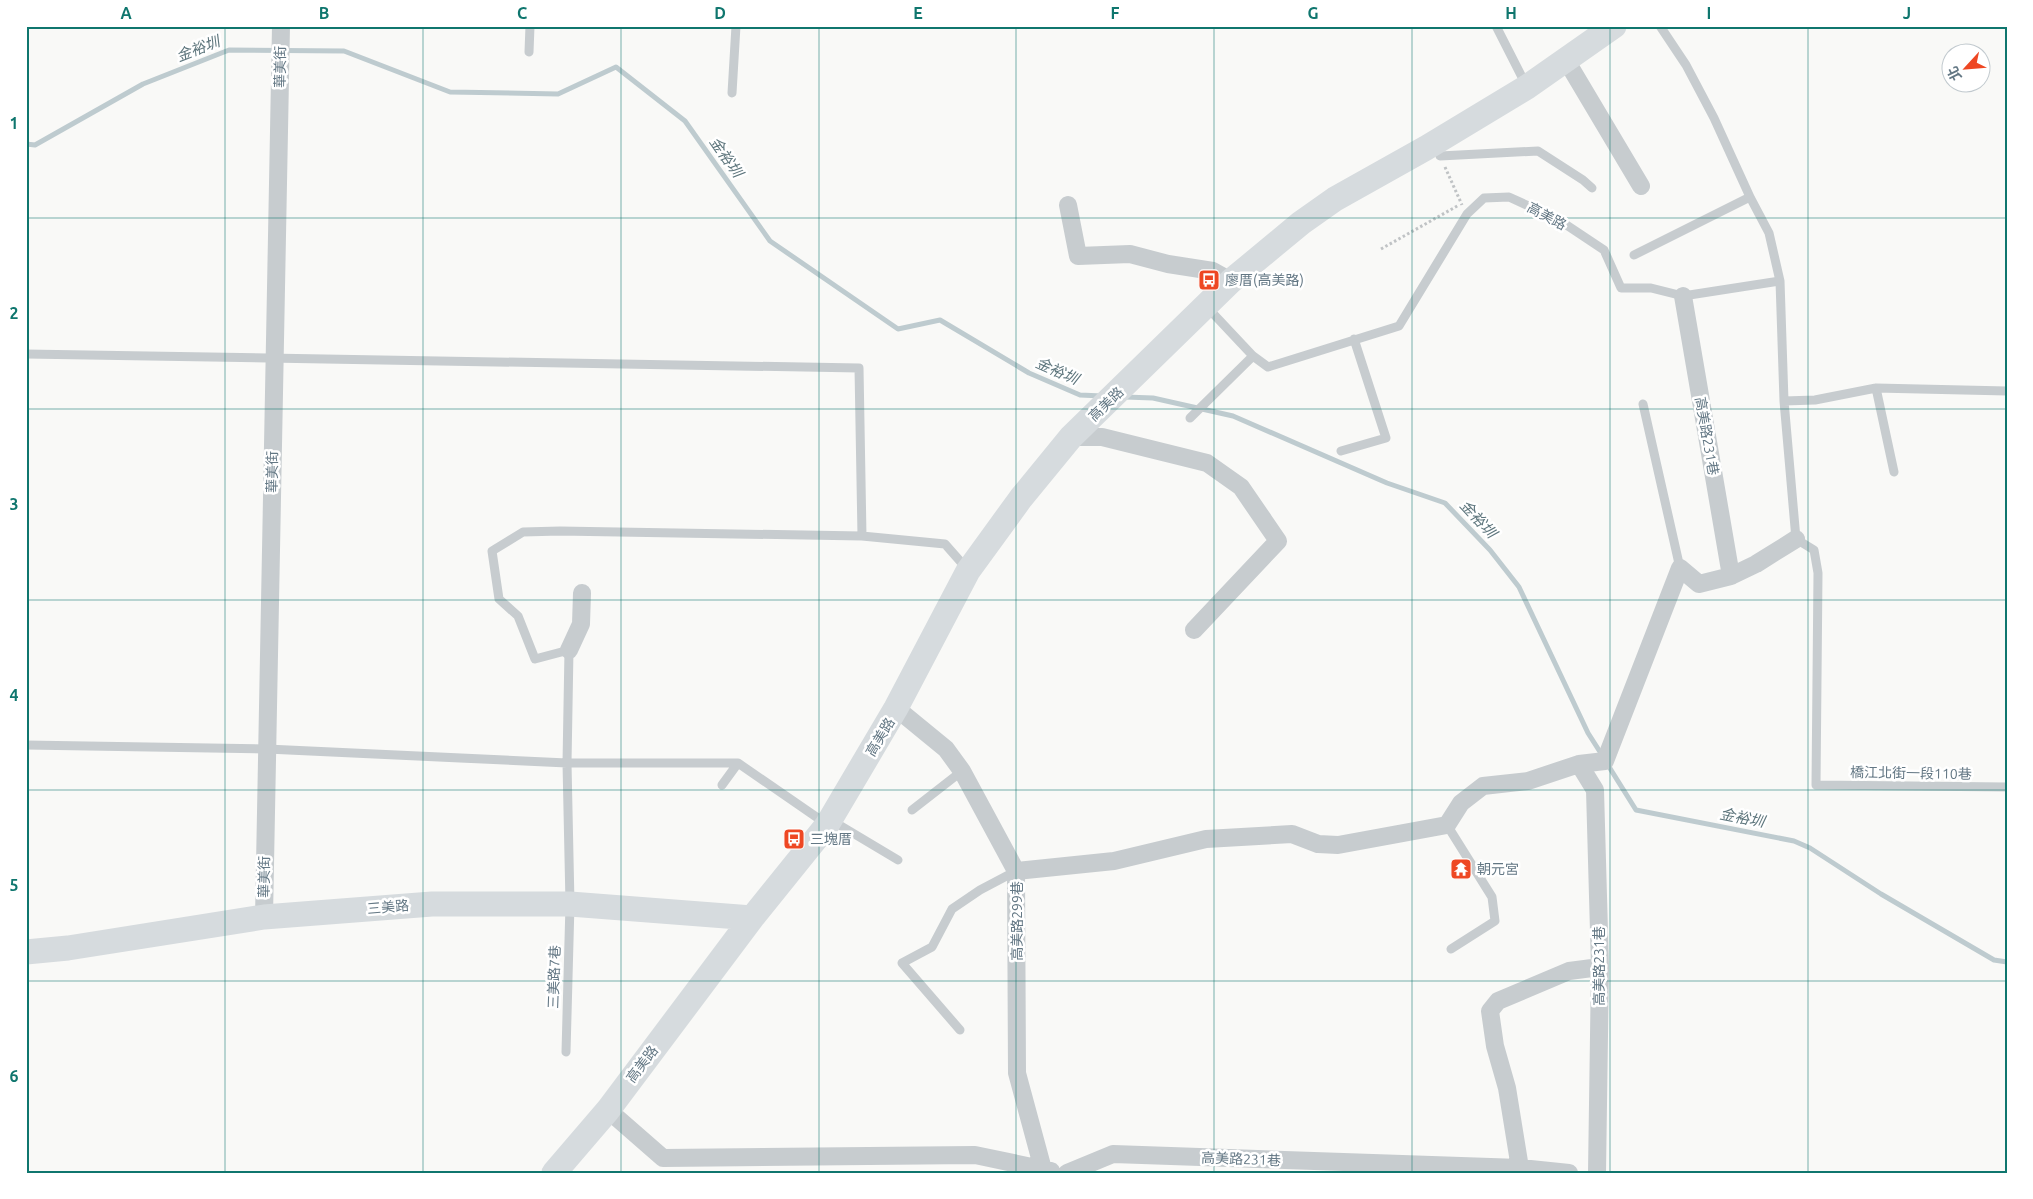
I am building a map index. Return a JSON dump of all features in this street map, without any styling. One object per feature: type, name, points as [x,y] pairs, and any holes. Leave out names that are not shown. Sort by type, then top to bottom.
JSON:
[{"type":"street","name":"華美街","points":[[264,917],[281,26]]},
{"type":"street","name":"高美路","points":[[554,1173],[608,1110],[752,918],[829,822],[896,708],[968,571],[1021,498],[1071,438],[1231,281],[1301,223],[1335,199],[1426,148],[1527,87],[1614,26]]},
{"type":"street","points":[[1566,60],[1641,186]]},
{"type":"street","points":[[1068,205],[1078,256],[1130,254],[1168,264],[1213,271],[1231,281]]},
{"type":"street","name":"高美路231巷","points":[[1683,296],[1731,576]]},
{"type":"street","points":[[1071,438],[1102,437],[1207,463],[1241,487],[1278,542],[1194,630]]},
{"type":"street","points":[[1016,871],[1114,862],[1206,840],[1292,834],[1318,844],[1338,845],[1447,825],[1461,803],[1483,786],[1528,781],[1579,764],[1606,761],[1680,568],[1699,584],[1731,576],[1756,564],[1796,539]]},
{"type":"street","points":[[569,650],[582,624],[582,593]]},
{"type":"street","name":"高美路299巷","points":[[896,708],[946,749],[962,771],[1016,871],[1017,1073],[1048,1171]]},
{"type":"street","name":"高美路231巷","points":[[1579,764],[1595,790],[1600,967],[1597,1173]]},
{"type":"street","name":"三美路","points":[[26,952],[68,948],[264,917],[432,904],[570,904],[752,918]]},
{"type":"street","points":[[1520,1168],[1507,1088],[1495,1046],[1490,1011],[1498,1001],[1569,971],[1600,967]]},
{"type":"street","points":[[608,1110],[663,1158],[975,1155],[1048,1171]]},
{"type":"street","name":"高美路231巷","points":[[1067,1173],[1113,1154],[1520,1168],[1569,1173]]},
{"type":"lane","points":[[529,52],[530,26]]},
{"type":"lane","points":[[732,93],[736,26]]},
{"type":"lane","points":[[1496,26],[1527,87]]},
{"type":"lane","points":[[1660,26],[1686,65],[1714,118],[1750,197],[1769,233],[1780,281],[1784,401],[1796,539]]},
{"type":"lane","points":[[1440,156],[1538,151],[1583,180],[1592,188]]},
{"type":"lane","name":"高美路","points":[[1206,306],[1253,356],[1268,367],[1400,326],[1467,214],[1484,198],[1509,197],[1558,220],[1604,250],[1621,288],[1651,288],[1683,296],[1780,281]]},
{"type":"lane","points":[[1634,255],[1750,197]]},
{"type":"lane","points":[[1341,450],[1386,438],[1354,339]]},
{"type":"lane","points":[[26,354],[859,368],[862,536]]},
{"type":"lane","points":[[1190,418],[1253,356]]},
{"type":"lane","points":[[1784,401],[1815,400],[1876,388],[2007,391]]},
{"type":"lane","points":[[1876,388],[1894,472]]},
{"type":"lane","points":[[1643,404],[1680,568]]},
{"type":"lane","points":[[569,650],[535,659],[518,616],[499,600],[492,551],[523,532],[862,536],[945,544],[968,571]]},
{"type":"lane","name":"橋江北街一段110巷","points":[[1796,539],[1814,550],[1818,573],[1816,785],[2007,788]]},
{"type":"lane","name":"三美路7巷","points":[[566,1052],[570,904],[567,763],[569,650]]},
{"type":"lane","points":[[26,745],[268,749],[567,763],[738,764],[829,822],[898,860]]},
{"type":"lane","points":[[722,785],[738,764]]},
{"type":"lane","points":[[912,810],[962,771]]},
{"type":"lane","points":[[1447,825],[1492,896],[1495,921],[1451,949]]},
{"type":"lane","points":[[960,1030],[902,963],[932,947],[952,909],[980,890],[1016,871]]},
{"type":"path","points":[[1440,156],[1467,214]]},
{"type":"path","points":[[1381,249],[1462,203]]},
{"type":"waterway","name":"金裕圳","points":[[26,144],[35,145],[143,84],[229,50],[344,51],[450,92],[558,94],[616,67],[685,121],[770,241],[898,329],[940,320],[1029,373],[1080,395],[1102,396]]},
{"type":"waterway","name":"金裕圳","points":[[1125,397],[1153,398],[1233,416],[1387,483],[1445,503],[1490,550],[1519,587],[1588,733],[1602,755]]},
{"type":"waterway","name":"金裕圳","points":[[1606,762],[1636,810],[1794,841],[1810,848],[1881,894],[1994,960],[2007,962]]},
{"type":"place","name":"廖厝(高美路)","points":[[1209,280]]},
{"type":"place","name":"三塊厝","points":[[794,839]]},
{"type":"place","name":"朝元宮","points":[[1461,869]]}]
